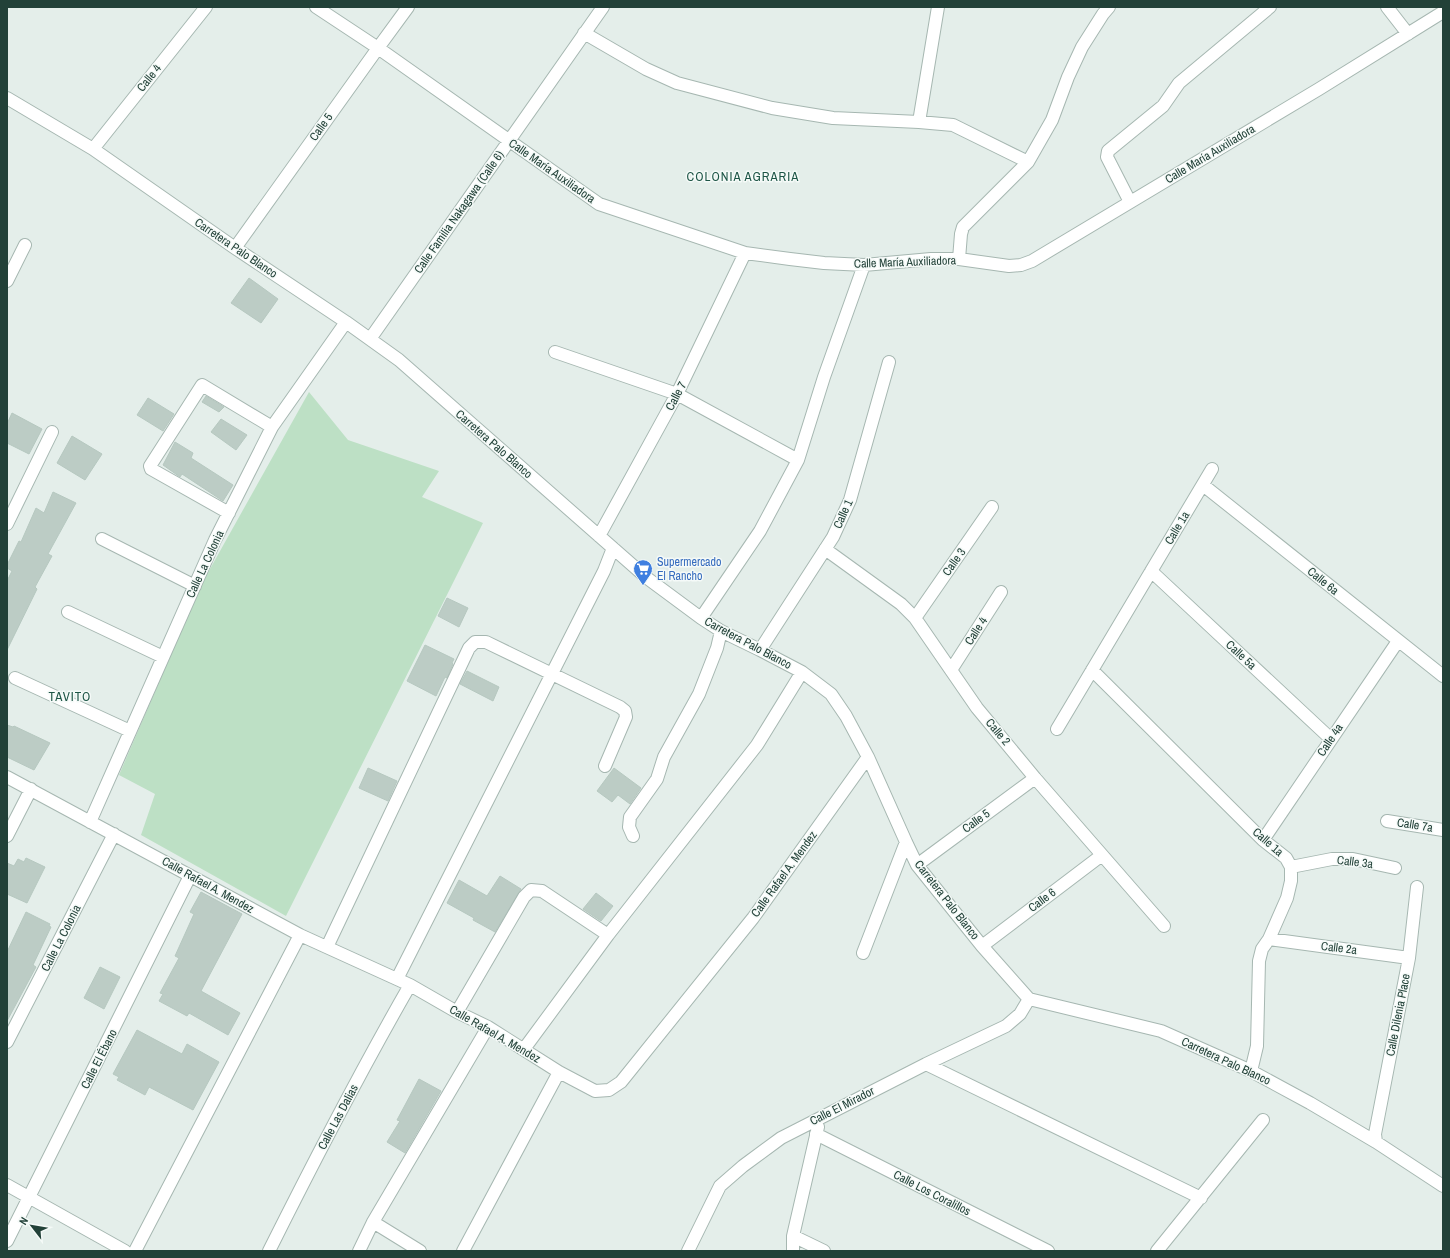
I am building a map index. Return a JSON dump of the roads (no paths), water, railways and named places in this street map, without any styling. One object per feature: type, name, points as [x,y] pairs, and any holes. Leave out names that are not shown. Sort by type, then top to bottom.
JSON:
[{"type":"street","name":"Calle 4","points":[[93,149],[206,7]]},
{"type":"street","name":"Calle María Auxiliadora","points":[[316,7],[378,48],[599,204],[745,253],[824,264],[864,264],[931,259],[959,259],[1009,266],[1020,265],[1032,261],[1312,93],[1443,12]]},
{"type":"street","name":"Calle 5","points":[[235,248],[408,7]]},
{"type":"street","name":"Calle Familia Nakagawa (Calle 6)","points":[[370,339],[602,7]]},
{"type":"street","points":[[919,122],[938,7]]},
{"type":"street","points":[[959,259],[963,227],[1028,162],[1052,120],[1068,77],[1082,47],[1109,7]]},
{"type":"street","points":[[1130,202],[1107,157],[1108,151],[1163,106],[1179,83],[1270,7]]},
{"type":"street","points":[[1386,7],[1408,34]]},
{"type":"street","points":[[584,34],[646,69],[676,83],[772,108],[825,117],[953,125],[1028,162]]},
{"type":"street","name":"Carretera Palo Blanco","points":[[7,98],[93,149],[235,248],[370,339],[399,360],[647,578],[721,631],[802,672],[831,694],[846,716],[868,757],[906,842],[918,865],[982,946],[1029,999],[1161,1031],[1250,1071],[1310,1103],[1376,1142],[1443,1186]]},
{"type":"street","points":[[7,281],[26,245]]},
{"type":"street","name":"Calle 7","points":[[599,536],[678,394],[745,253]]},
{"type":"street","points":[[701,618],[760,531],[798,460],[824,377],[864,264]]},
{"type":"street","name":"Calle La Colonia","points":[[90,822],[195,586],[229,513],[272,427],[346,322]]},
{"type":"street","points":[[555,352],[678,394],[798,460]]},
{"type":"street","name":"Calle 1","points":[[760,650],[833,537],[850,500],[889,362]]},
{"type":"street","points":[[229,513],[151,469],[150,466],[202,385],[272,427]]},
{"type":"street","points":[[7,524],[52,432]]},
{"type":"street","name":"Calle 1a","points":[[1057,729],[1212,469]]},
{"type":"street","name":"Calle 6a","points":[[1203,484],[1443,676]]},
{"type":"street","name":"Calle 3","points":[[915,618],[992,507]]},
{"type":"street","points":[[102,538],[195,586]]},
{"type":"street","points":[[397,979],[604,571],[613,548]]},
{"type":"street","name":"Calle 2","points":[[825,549],[902,604],[915,618],[977,708],[1164,926]]},
{"type":"street","name":"Calle 5a","points":[[1152,571],[1332,739]]},
{"type":"street","name":"Calle 4","points":[[951,670],[1001,592]]},
{"type":"street","points":[[68,612],[163,657]]},
{"type":"street","points":[[633,836],[629,827],[630,817],[657,779],[664,757],[699,694],[717,648],[721,631]]},
{"type":"street","name":"Calle 4a","points":[[1263,840],[1398,641]]},
{"type":"street","points":[[327,947],[469,648],[475,642],[486,642],[620,707],[625,711],[626,717],[605,766]]},
{"type":"street","name":"Calle 1a","points":[[1092,670],[1263,840],[1286,858],[1291,867],[1291,881],[1287,898],[1269,939],[1262,949],[1259,961],[1257,1046],[1250,1071]]},
{"type":"street","points":[[524,1049],[608,935],[757,746],[802,672]]},
{"type":"street","points":[[16,678],[130,732]]},
{"type":"street","name":"Calle Rafael A. Mendez","points":[[7,777],[300,935],[410,985],[457,1012],[488,1027],[560,1072],[595,1091],[609,1090],[621,1082],[753,918],[868,757]]},
{"type":"street","name":"Calle 5","points":[[918,865],[1036,778]]},
{"type":"street","points":[[7,836],[31,789]]},
{"type":"street","name":"Calle 7a","points":[[1387,821],[1443,830]]},
{"type":"street","name":"Calle La Colonia","points":[[7,1042],[114,834]]},
{"type":"street","points":[[863,953],[906,842]]},
{"type":"street","name":"Calle 6","points":[[982,946],[1102,855]]},
{"type":"street","name":"Calle 3a","points":[[1291,867],[1332,859],[1352,860],[1395,868]]},
{"type":"street","name":"Calle El Ébano","points":[[7,1241],[190,876]]},
{"type":"street","name":"Calle Dilenia Place","points":[[1376,1142],[1375,1134],[1409,958],[1417,887]]},
{"type":"street","points":[[457,1012],[524,897],[531,890],[542,891],[608,935]]},
{"type":"street","points":[[135,1251],[300,935]]},
{"type":"street","name":"Calle 2a","points":[[1269,939],[1409,958]]},
{"type":"street","name":"Calle Las Dalias","points":[[269,1251],[307,1174],[372,1052],[410,985]]},
{"type":"street","name":"Calle El Mirador","points":[[688,1251],[720,1186],[743,1166],[781,1138],[822,1116],[1006,1026],[1020,1014],[1029,999]]},
{"type":"street","points":[[359,1251],[373,1222],[488,1027]]},
{"type":"street","points":[[926,1064],[1201,1198]]},
{"type":"street","points":[[463,1251],[560,1072]]},
{"type":"street","points":[[793,1251],[793,1236],[816,1134],[822,1116]]},
{"type":"street","points":[[1157,1251],[1263,1120]]},
{"type":"street","name":"Calle Los Coralillos","points":[[816,1134],[1048,1251]]},
{"type":"street","points":[[7,1185],[125,1251]]},
{"type":"street","points":[[373,1222],[420,1251]]},
{"type":"street","points":[[793,1236],[824,1251]]},
{"type":"place","name":"Supermercado El Rancho","points":[[643,586]]},
{"type":"district","name":"COLONIA AGRARIA","points":[[743,176]]},
{"type":"district","name":"TAVITO","points":[[70,696]]}]
